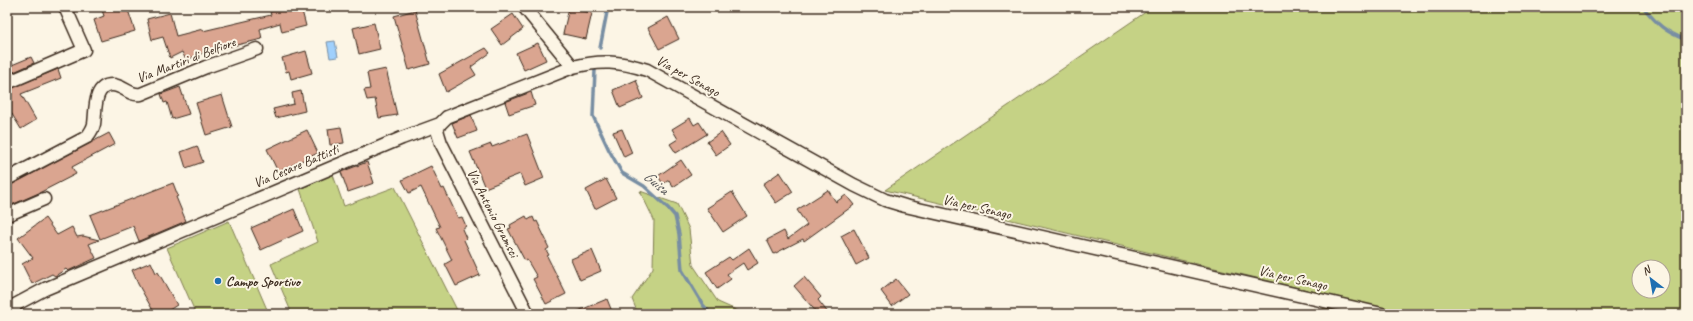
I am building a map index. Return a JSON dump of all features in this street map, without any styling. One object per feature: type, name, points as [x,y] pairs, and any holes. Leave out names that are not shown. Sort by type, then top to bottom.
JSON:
[{"type":"street","points":[[7,83],[84,50],[65,7]]},
{"type":"street","points":[[524,7],[573,67]]},
{"type":"street","name":"Via Martiri di Belfiore","points":[[7,179],[87,137],[94,125],[97,96],[102,89],[111,85],[120,87],[134,95],[141,94],[199,70],[257,49]]},
{"type":"street","name":"Via Cesare Battisti","points":[[10,310],[45,289],[395,141],[440,124],[447,117],[573,67],[592,62]]},
{"type":"street","name":"Via per Senago","points":[[592,62],[628,64],[647,70],[834,174],[885,200],[1382,314]]},
{"type":"street","name":"Via Antonio Gramsci","points":[[440,124],[437,130],[441,143],[528,314]]},
{"type":"street","points":[[7,215],[44,198]]},
{"type":"green space","points":[[1153,7],[1686,7],[1686,314],[1315,314],[1341,298],[885,190]]},
{"type":"green space","points":[[333,175],[344,206],[395,187],[459,314],[292,314],[271,264],[318,242],[300,189]]},
{"type":"green space","points":[[640,191],[677,204],[689,229],[693,265],[718,302],[745,314],[638,314],[632,299],[653,268],[654,220]]},
{"type":"green space","name":"Campo Sportivo","points":[[229,221],[269,314],[196,314],[167,248]]},
{"type":"water","points":[[335,41],[338,57],[330,58],[327,42]]},
{"type":"building","points":[[101,7],[127,7],[135,31],[101,41],[94,20],[104,16]]},
{"type":"building","points":[[292,7],[301,7],[306,26],[282,32],[280,23],[260,29],[262,39],[203,53],[186,60],[182,52],[170,58],[163,37],[152,40],[147,19],[170,13],[176,36],[271,15],[270,12]]},
{"type":"building","points":[[569,8],[592,13],[586,39],[563,34]]},
{"type":"building","points":[[415,10],[430,64],[409,70],[394,16]]},
{"type":"building","points":[[513,14],[523,29],[502,45],[491,29]]},
{"type":"building","points":[[668,17],[679,39],[659,49],[648,28]]},
{"type":"building","points":[[374,23],[380,49],[359,54],[353,28]]},
{"type":"building","points":[[538,43],[546,60],[524,70],[516,53]]},
{"type":"building","points":[[486,48],[490,53],[471,67],[476,75],[446,92],[439,74]]},
{"type":"building","points":[[306,51],[312,73],[291,79],[289,71],[286,72],[282,58]]},
{"type":"building","points":[[31,57],[34,63],[7,75],[7,67]]},
{"type":"building","points":[[58,69],[61,78],[21,94],[36,120],[21,129],[7,106],[7,90]]},
{"type":"building","points":[[386,69],[397,115],[379,118],[375,99],[367,100],[364,90],[370,89],[367,73]]},
{"type":"building","points":[[636,80],[643,98],[620,108],[613,90]]},
{"type":"building","points":[[180,87],[189,114],[172,119],[167,102],[164,103],[161,94]]},
{"type":"building","points":[[301,91],[305,111],[276,118],[273,109],[294,104],[292,93]]},
{"type":"building","points":[[531,92],[535,105],[509,114],[505,102]]},
{"type":"building","points":[[222,95],[232,127],[206,135],[196,103]]},
{"type":"building","points":[[471,115],[477,131],[458,138],[452,123]]},
{"type":"building","points":[[690,118],[694,125],[699,122],[707,134],[676,153],[670,144],[678,139],[672,129]]},
{"type":"building","points":[[341,127],[344,143],[330,145],[328,129]]},
{"type":"building","points":[[622,129],[632,153],[624,157],[613,132]]},
{"type":"building","points":[[307,130],[318,153],[278,172],[267,149]]},
{"type":"building","points":[[721,132],[730,145],[716,155],[707,142]]},
{"type":"building","points":[[109,133],[115,144],[72,167],[76,174],[7,207],[7,187]]},
{"type":"building","points":[[527,134],[544,178],[525,186],[520,174],[485,188],[470,152],[491,144],[492,147]]},
{"type":"building","points":[[197,146],[203,162],[186,168],[181,152]]},
{"type":"building","points":[[681,160],[691,175],[673,187],[669,180],[663,184],[658,176]]},
{"type":"building","points":[[367,162],[374,183],[348,192],[341,172]]},
{"type":"building","points":[[431,166],[442,189],[444,188],[458,218],[462,217],[466,226],[462,229],[466,238],[464,240],[480,275],[456,286],[445,264],[452,260],[436,228],[440,227],[421,187],[409,193],[402,180]]},
{"type":"building","points":[[780,172],[793,192],[776,203],[763,184]]},
{"type":"building","points":[[606,179],[616,198],[595,209],[586,190]]},
{"type":"building","points":[[173,183],[178,196],[176,197],[186,221],[139,241],[133,226],[100,239],[90,215]]},
{"type":"building","points":[[828,190],[836,202],[846,195],[854,205],[804,241],[803,239],[774,254],[767,240],[784,231],[788,239],[807,225],[797,210]]},
{"type":"building","points":[[732,192],[747,216],[723,232],[707,208]]},
{"type":"building","points":[[294,209],[303,231],[261,250],[251,228]]},
{"type":"building","points":[[526,216],[528,220],[533,217],[535,222],[537,221],[549,248],[546,250],[549,255],[547,256],[566,294],[546,304],[533,279],[537,277],[527,260],[525,261],[508,229],[511,228],[510,225]]},
{"type":"building","points":[[45,218],[57,235],[72,227],[77,237],[83,236],[99,240],[89,244],[96,258],[68,271],[66,269],[55,276],[52,274],[32,284],[22,264],[33,258],[18,238]]},
{"type":"building","points":[[854,229],[869,258],[856,265],[841,236]]},
{"type":"building","points":[[749,248],[758,263],[747,270],[743,263],[727,274],[731,279],[717,289],[706,272],[729,257],[732,260]]},
{"type":"building","points":[[592,250],[601,271],[580,280],[571,259]]},
{"type":"building","points":[[151,262],[156,273],[158,272],[177,305],[163,314],[155,314],[132,270]]},
{"type":"building","points":[[804,277],[821,297],[818,300],[829,314],[818,314],[794,286]]},
{"type":"building","points":[[896,279],[908,294],[892,306],[881,291]]},
{"type":"building","points":[[607,299],[613,314],[571,314]]},
{"type":"waterway","name":"Guisa","points":[[600,48],[608,7]]},
{"type":"waterway","points":[[1643,7],[1662,27],[1672,34],[1686,40]]},
{"type":"waterway","name":"Guisa","points":[[595,70],[593,116],[609,150],[622,173],[644,186],[675,216],[679,234],[682,270],[703,305],[711,314]]},
{"type":"place","name":"Campo Sportivo","points":[[218,281]]}]
